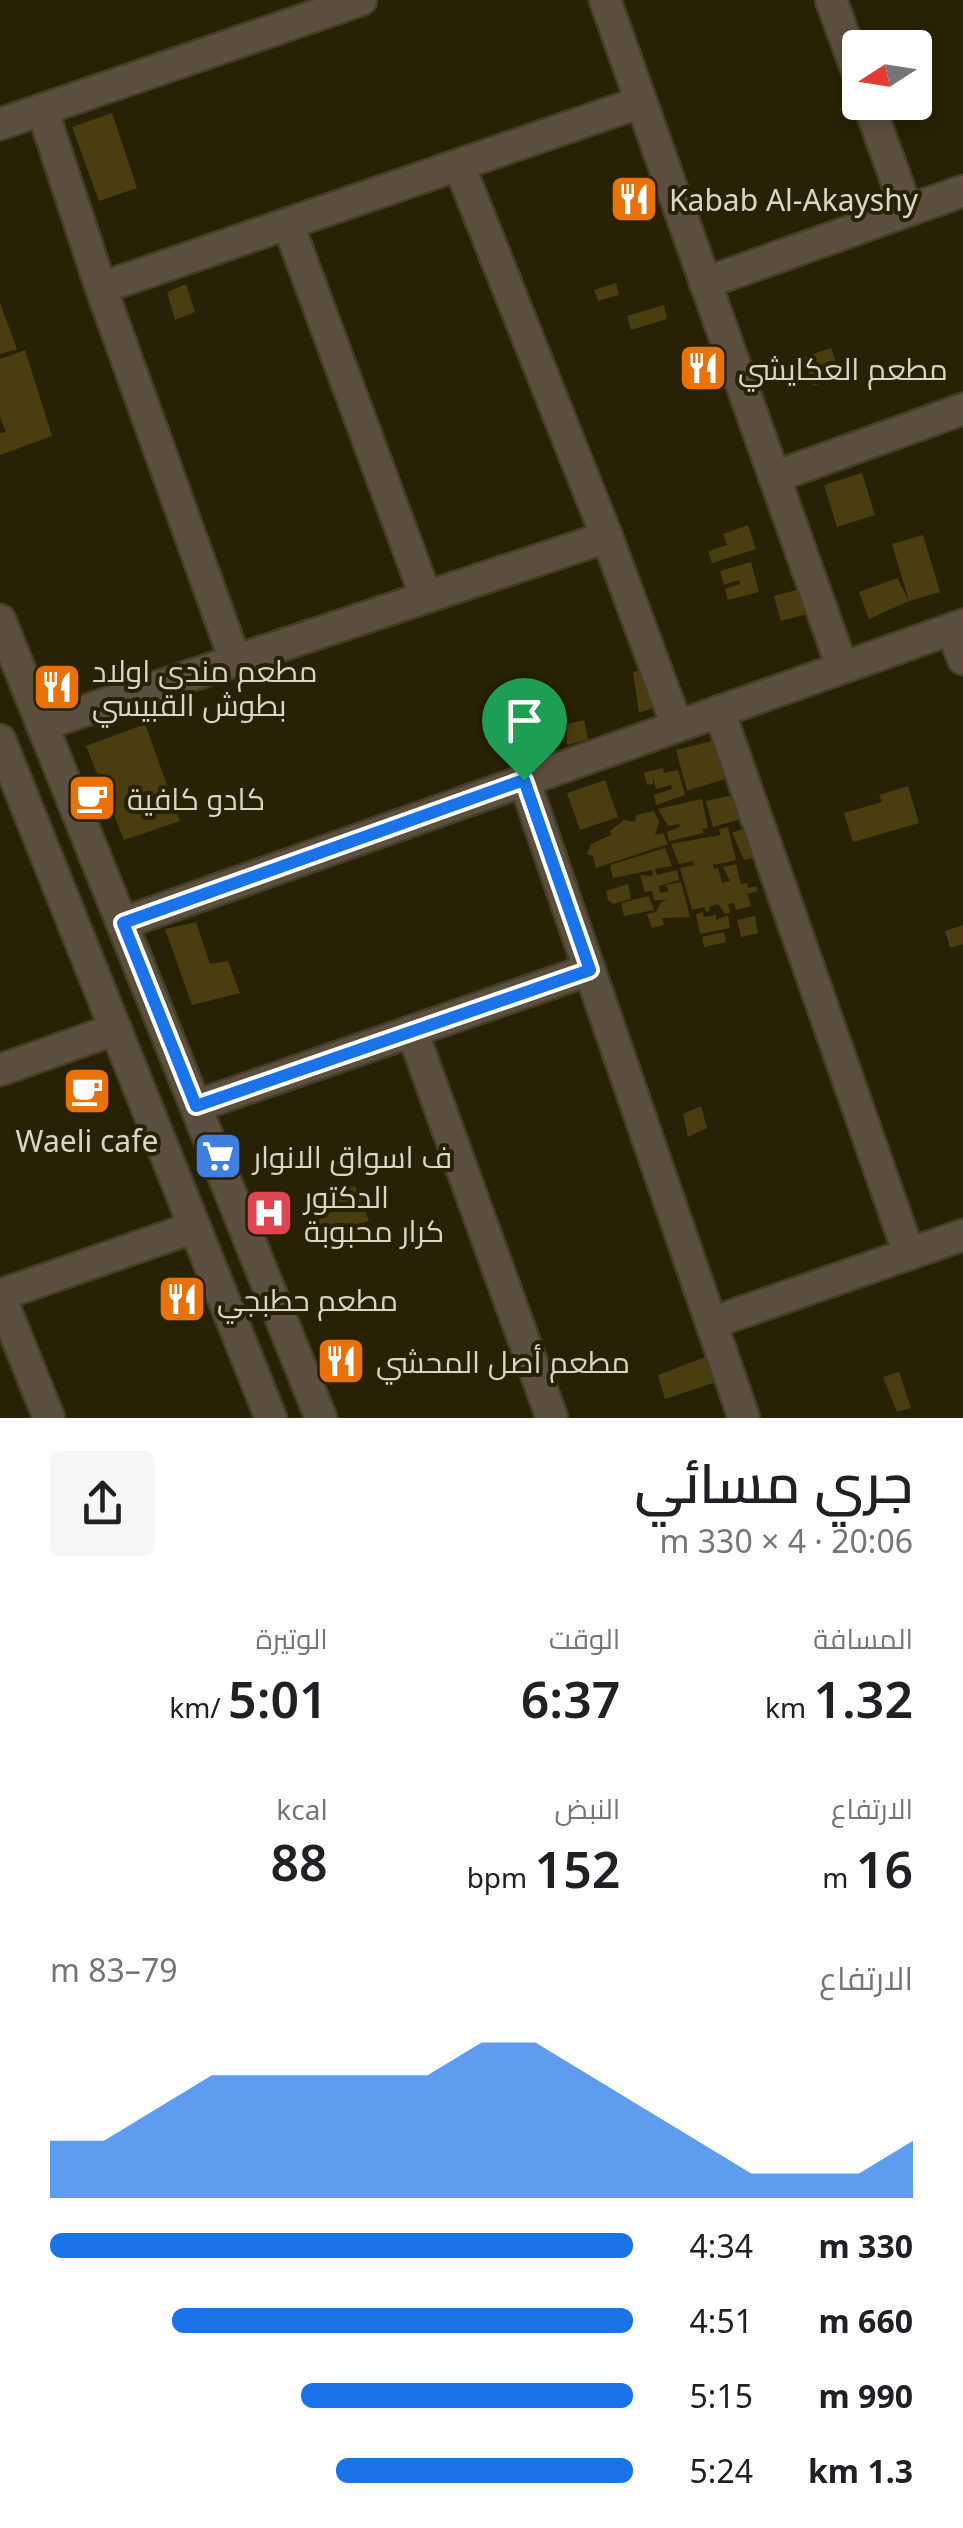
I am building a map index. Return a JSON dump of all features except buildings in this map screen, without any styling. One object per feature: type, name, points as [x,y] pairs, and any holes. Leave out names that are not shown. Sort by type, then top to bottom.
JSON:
[{"type":"street","points":[[0,124],[361,0]]},
{"type":"street","points":[[605,0],[842,667]]},
{"type":"street","points":[[832,0],[843,30]]},
{"type":"street","points":[[101,288],[641,102]]},
{"type":"street","points":[[42,109],[101,288],[235,660]]},
{"type":"street","points":[[874,120],[907,210]]},
{"type":"street","points":[[458,165],[677,726]]},
{"type":"street","points":[[706,284],[963,191]]},
{"type":"street","points":[[288,224],[426,597]]},
{"type":"street","points":[[774,477],[963,409]]},
{"type":"street","points":[[42,725],[606,536]]},
{"type":"street","points":[[0,620],[196,1106],[313,1412]]},
{"type":"street","points":[[123,923],[958,627],[963,659]]},
{"type":"street","points":[[719,711],[909,1254]]},
{"type":"street","points":[[0,740],[272,1417]]},
{"type":"street","points":[[524,780],[744,1418]]},
{"type":"street","points":[[196,1106],[590,970]]},
{"type":"street","points":[[0,1070],[116,1029]]},
{"type":"street","points":[[412,1031],[552,1418]]},
{"type":"street","points":[[48,1418],[0,1295],[195,1227]]},
{"type":"street","points":[[711,1323],[963,1235]]},
{"type":"place","name":"Kabab Al-Akayshy","points":[[634,199]]},
{"type":"place","name":"مطعم العكايشي","points":[[703,368]]},
{"type":"place","name":"مطعم مندي اولاد بطوش القبيسي","points":[[57,687]]},
{"type":"place","name":"كادو كافية","points":[[92,798]]},
{"type":"place","name":"Waeli cafe","points":[[87,1091]]},
{"type":"place","name":"ف اسواق الانوار","points":[[218,1156]]},
{"type":"place","name":"الدكتور كرار محبوبة","points":[[269,1213]]},
{"type":"place","name":"مطعم حطبجي","points":[[182,1299]]},
{"type":"place","name":"مطعم أصل المحشي","points":[[341,1361]]},
{"type":"route","points":[[524,780],[590,970],[196,1106],[123,923],[524,780]]}]
